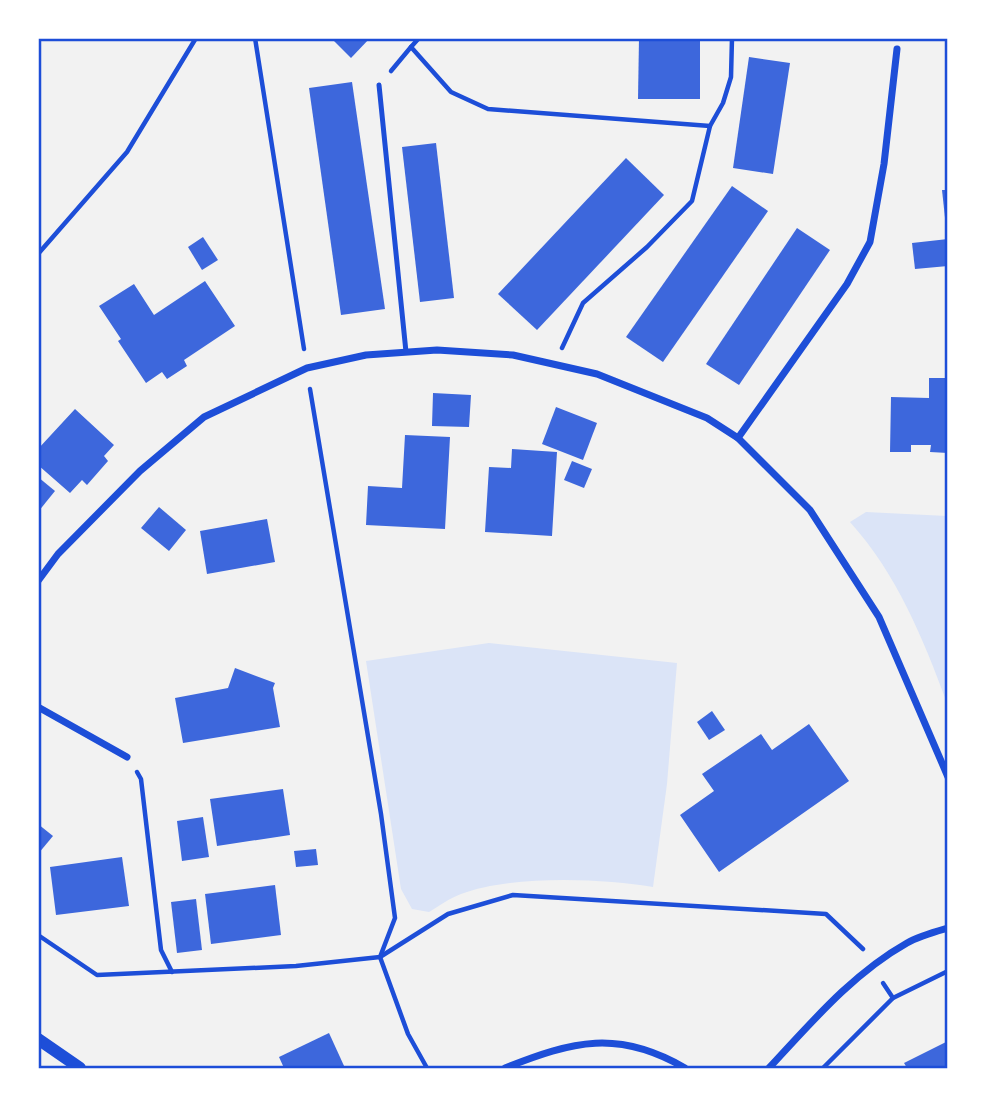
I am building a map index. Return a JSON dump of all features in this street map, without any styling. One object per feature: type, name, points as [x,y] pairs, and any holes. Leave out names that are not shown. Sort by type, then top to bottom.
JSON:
[{"type":"street","points":[[738,438],[847,284],[870,242],[884,164],[897,49]]},
{"type":"street","points":[[38,581],[58,554],[140,471],[204,417],[307,368],[366,355],[437,349],[513,355],[597,374],[707,418],[738,438],[810,510],[879,617],[947,777]]},
{"type":"street","points":[[38,707],[127,757]]},
{"type":"street","points":[[769,1069],[815,1017],[872,965],[910,941],[947,928]]},
{"type":"street","points":[[38,1039],[80,1069]]},
{"type":"street","points":[[505,1069],[550,1050],[599,1042],[643,1049],[661,1055],[685,1069]]},
{"type":"lane","points":[[379,85],[406,352]]},
{"type":"path","points":[[38,254],[127,152],[196,38]]},
{"type":"path","points":[[255,38],[395,918],[380,957],[408,1034],[427,1069]]},
{"type":"path","points":[[379,85],[419,38]]},
{"type":"path","points":[[554,365],[583,303],[647,247],[692,201],[710,126],[723,103],[731,77],[732,38]]},
{"type":"path","points":[[411,47],[451,92],[488,110],[710,126]]},
{"type":"path","points":[[127,757],[141,779],[161,950],[172,972]]},
{"type":"path","points":[[38,935],[97,975],[296,966],[380,957],[448,914],[513,895],[826,914],[861,946],[893,998]]},
{"type":"path","points":[[822,1069],[893,998],[947,971]]},
{"type":"shaded area","points":[[866,512],[947,516],[947,703],[918,631],[895,585],[867,542],[850,522]]},
{"type":"shaded area","points":[[489,643],[677,663],[667,784],[653,887],[583,880],[530,881],[481,888],[461,894],[429,912],[412,909],[401,889],[366,661]]},
{"type":"building","points":[[331,38],[370,38],[351,58]]},
{"type":"building","points":[[639,38],[700,38],[700,99],[638,99]]},
{"type":"building","points":[[749,57],[790,63],[773,174],[733,168]]},
{"type":"building","points":[[352,82],[385,309],[341,315],[309,88]]},
{"type":"building","points":[[436,143],[454,298],[420,302],[402,147]]},
{"type":"building","points":[[626,158],[664,195],[537,330],[498,294]]},
{"type":"building","points":[[732,186],[768,211],[663,362],[626,337]]},
{"type":"building","points":[[942,190],[948,190],[948,227],[946,227]]},
{"type":"building","points":[[797,228],[830,250],[739,385],[706,364]]},
{"type":"building","points":[[203,237],[218,260],[202,270],[188,247]]},
{"type":"building","points":[[948,239],[948,266],[915,269],[912,243]]},
{"type":"building","points":[[205,281],[235,326],[184,360],[187,366],[167,379],[162,372],[146,383],[99,306],[134,284],[154,315]]},
{"type":"building","points":[[929,378],[948,378],[948,453],[930,452],[931,445],[911,445],[911,452],[890,452],[891,397],[929,398]]},
{"type":"building","points":[[433,393],[471,395],[469,427],[432,426]]},
{"type":"building","points":[[556,407],[597,423],[583,460],[542,444]]},
{"type":"building","points":[[75,409],[114,445],[104,456],[108,461],[87,485],[82,480],[70,493],[38,465],[38,449]]},
{"type":"building","points":[[405,435],[450,437],[445,529],[366,525],[368,486],[402,488]]},
{"type":"building","points":[[512,449],[557,452],[552,536],[485,532],[489,467],[511,468]]},
{"type":"building","points":[[572,461],[592,469],[584,488],[564,480]]},
{"type":"building","points":[[38,477],[55,491],[38,512]]},
{"type":"building","points":[[159,507],[186,530],[169,551],[141,528]]},
{"type":"building","points":[[267,519],[275,562],[207,574],[200,531]]},
{"type":"building","points":[[235,668],[275,683],[273,688],[280,727],[183,743],[175,698],[228,688]]},
{"type":"building","points":[[712,711],[725,730],[709,740],[697,722]]},
{"type":"building","points":[[809,724],[849,781],[719,872],[680,815],[714,791],[702,774],[761,734],[772,750]]},
{"type":"building","points":[[283,789],[290,835],[217,846],[210,799]]},
{"type":"building","points":[[203,817],[209,857],[182,861],[177,821]]},
{"type":"building","points":[[38,824],[53,836],[38,854]]},
{"type":"building","points":[[316,849],[318,865],[296,867],[294,851]]},
{"type":"building","points":[[122,857],[129,906],[56,915],[50,867]]},
{"type":"building","points":[[275,885],[281,935],[211,944],[205,894]]},
{"type":"building","points":[[196,899],[202,950],[177,953],[171,902]]},
{"type":"building","points":[[329,1033],[345,1068],[284,1068],[279,1057]]},
{"type":"building","points":[[948,1041],[948,1068],[907,1068],[904,1063]]}]
